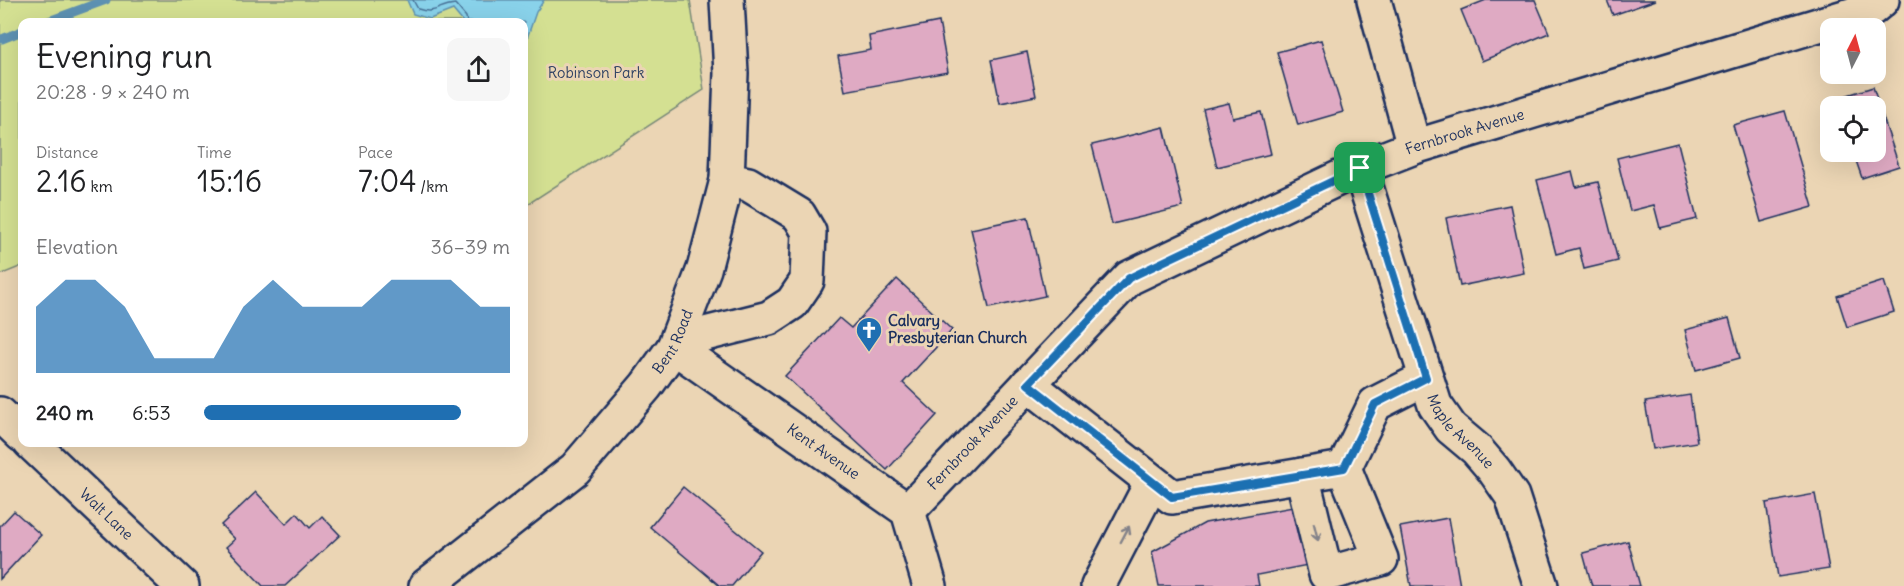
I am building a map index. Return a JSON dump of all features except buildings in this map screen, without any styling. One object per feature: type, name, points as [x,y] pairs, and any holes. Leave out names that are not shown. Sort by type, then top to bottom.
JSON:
[{"type":"street","name":"Bent Road","points":[[426,586],[575,469],[646,386],[674,347],[704,270],[727,180],[731,73],[727,0]]},
{"type":"street","points":[[1374,0],[1414,147]]},
{"type":"street","name":"Fernbrook Avenue","points":[[908,511],[1129,278],[1360,168],[1414,147],[1871,9],[1882,0]]},
{"type":"street","name":"Maple Avenue","points":[[1360,168],[1435,405],[1451,428],[1476,449],[1494,470],[1512,496],[1540,586]]},
{"type":"street","points":[[674,347],[693,337],[769,318],[792,303],[807,281],[809,232],[799,215],[748,184],[727,180]]},
{"type":"street","name":"Kent Avenue","points":[[674,347],[908,511]]},
{"type":"street","points":[[1302,475],[1326,574],[1381,559],[1344,468],[1375,404],[1426,378]]},
{"type":"street","points":[[1028,384],[1172,497],[1344,468]]},
{"type":"street","points":[[0,414],[18,431]]},
{"type":"street","name":"Walt Lane","points":[[35,447],[182,586]]},
{"type":"street","points":[[1098,586],[1152,482]]},
{"type":"street","points":[[908,511],[930,586]]},
{"type":"green space","name":"Robinson Park","points":[[0,0],[690,0],[704,90],[528,204],[528,18],[18,18],[18,268],[0,275]]},
{"type":"water","points":[[407,0],[544,0],[536,12],[528,35],[528,18],[460,18],[453,10],[433,18],[413,14]]},
{"type":"waterway","points":[[57,18],[106,0]]},
{"type":"waterway","points":[[2,39],[18,33]]},
{"type":"place","name":"Calvary Presbyterian Church","points":[[869,353]]},
{"type":"route","points":[[1360,168],[1426,378],[1375,404],[1344,468],[1172,497],[1028,384],[1129,278],[1360,168]]}]
